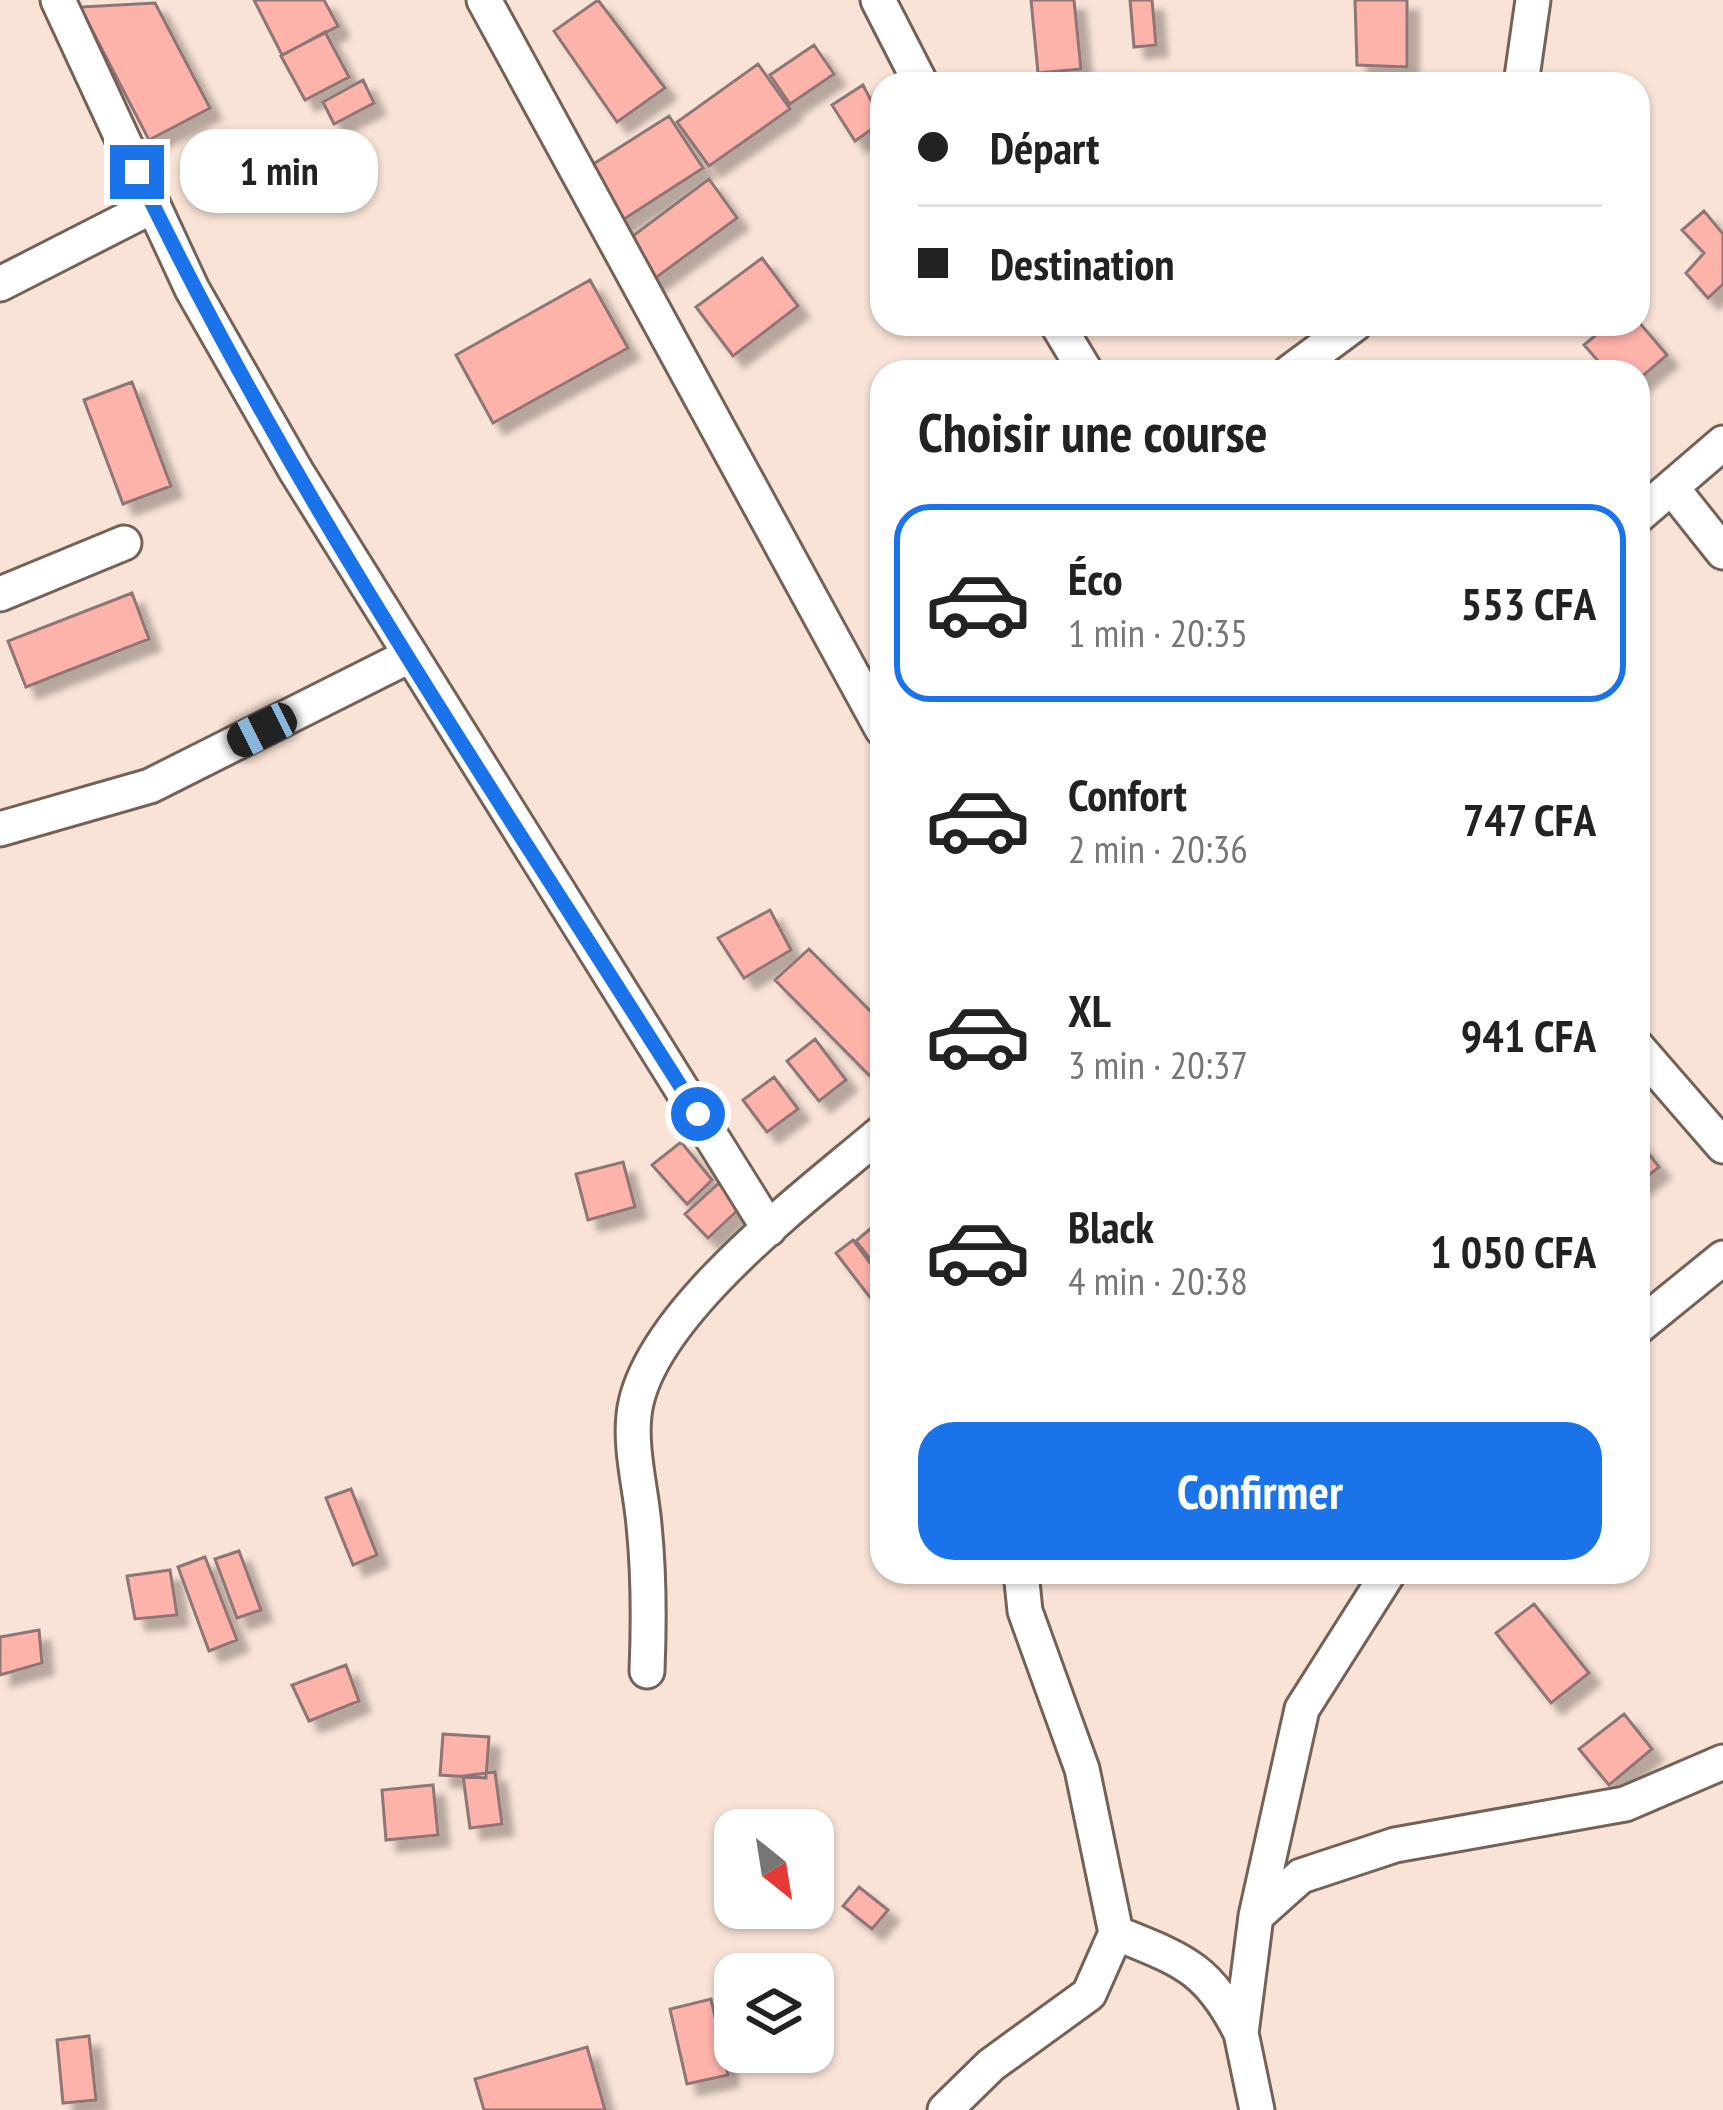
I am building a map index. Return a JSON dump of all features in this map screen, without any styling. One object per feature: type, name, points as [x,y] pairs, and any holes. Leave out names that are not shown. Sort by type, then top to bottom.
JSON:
[{"type":"street","points":[[58,0],[153,206],[236,367],[769,1228]]},
{"type":"street","points":[[484,0],[870,707]]},
{"type":"street","points":[[878,0],[915,72]]},
{"type":"street","points":[[1523,72],[1533,0]]},
{"type":"street","points":[[0,284],[153,206]]},
{"type":"street","points":[[1306,360],[1339,336]]},
{"type":"street","points":[[1650,506],[1723,443]]},
{"type":"street","points":[[1672,488],[1723,552]]},
{"type":"street","points":[[0,594],[124,543]]},
{"type":"street","points":[[0,829],[150,786],[411,655]]},
{"type":"street","points":[[1650,1062],[1723,1146]]},
{"type":"street","points":[[647,1671],[650,1586],[633,1418],[644,1373],[664,1337],[769,1228],[870,1142]]},
{"type":"street","points":[[1650,1317],[1723,1258]]},
{"type":"street","points":[[945,2110],[991,2065],[1089,1994],[1116,1933],[1082,1769],[1024,1611],[1022,1584]]},
{"type":"street","points":[[1241,2033],[1255,1922],[1301,1709],[1381,1584]]},
{"type":"street","points":[[1190,1963],[1222,1954],[1300,1876],[1395,1845],[1625,1804],[1723,1762]]},
{"type":"street","points":[[1116,1933],[1190,1963],[1220,1991],[1241,2033],[1257,2110]]},
{"type":"building","points":[[254,0],[324,0],[338,26],[282,55]]},
{"type":"building","points":[[598,0],[665,88],[617,122],[554,31]]},
{"type":"building","points":[[1031,0],[1074,0],[1081,69],[1038,72]]},
{"type":"building","points":[[1130,0],[1152,0],[1156,45],[1134,47]]},
{"type":"building","points":[[1355,0],[1407,0],[1407,67],[1357,65]]},
{"type":"building","points":[[155,3],[210,108],[149,140],[80,7]]},
{"type":"building","points":[[325,32],[349,77],[305,100],[281,56]]},
{"type":"building","points":[[814,45],[834,74],[790,104],[770,75]]},
{"type":"building","points":[[758,64],[790,109],[709,166],[677,122]]},
{"type":"building","points":[[363,80],[374,103],[334,124],[323,102]]},
{"type":"building","points":[[863,85],[870,99],[870,130],[855,141],[832,105]]},
{"type":"building","points":[[669,116],[703,168],[618,223],[584,170]]},
{"type":"building","points":[[709,179],[737,218],[650,282],[622,244]]},
{"type":"building","points":[[1704,211],[1723,234],[1723,284],[1708,298],[1686,273],[1704,253],[1682,230]]},
{"type":"building","points":[[762,258],[798,306],[733,356],[696,307]]},
{"type":"building","points":[[590,280],[628,348],[493,423],[456,355]]},
{"type":"building","points":[[1650,335],[1667,355],[1650,370],[1650,360],[1597,360],[1584,345],[1595,336]]},
{"type":"building","points":[[132,382],[171,486],[123,504],[84,400]]},
{"type":"building","points":[[132,593],[149,639],[26,687],[8,641]]},
{"type":"building","points":[[770,910],[791,950],[744,978],[718,938]]},
{"type":"building","points":[[809,949],[870,1011],[869,1075],[775,980]]},
{"type":"building","points":[[815,1039],[846,1080],[819,1101],[787,1061]]},
{"type":"building","points":[[774,1077],[798,1109],[767,1132],[743,1100]]},
{"type":"building","points":[[681,1142],[712,1180],[687,1204],[652,1165]]},
{"type":"building","points":[[623,1162],[635,1207],[588,1220],[576,1174]]},
{"type":"building","points":[[719,1183],[741,1207],[708,1238],[685,1214]]},
{"type":"building","points":[[870,1229],[870,1259],[856,1241]]},
{"type":"building","points":[[853,1240],[870,1263],[870,1297],[836,1253]]},
{"type":"building","points":[[351,1489],[377,1555],[353,1565],[326,1498]]},
{"type":"building","points":[[239,1551],[261,1610],[237,1618],[215,1559]]},
{"type":"building","points":[[205,1557],[237,1640],[209,1651],[178,1567]]},
{"type":"building","points":[[170,1570],[177,1615],[135,1619],[127,1576]]},
{"type":"building","points":[[1534,1604],[1589,1673],[1551,1703],[1496,1633]]},
{"type":"building","points":[[39,1630],[42,1663],[0,1675],[0,1637]]},
{"type":"building","points":[[346,1665],[359,1701],[309,1721],[292,1685]]},
{"type":"building","points":[[1624,1714],[1652,1749],[1609,1785],[1579,1749]]},
{"type":"building","points":[[443,1734],[489,1737],[486,1778],[440,1775]]},
{"type":"building","points":[[495,1772],[502,1824],[470,1828],[463,1776]]},
{"type":"building","points":[[433,1785],[438,1835],[386,1840],[382,1790]]},
{"type":"building","points":[[859,1887],[888,1910],[872,1929],[843,1906]]},
{"type":"building","points":[[711,1999],[714,2073],[728,2075],[687,2084],[670,2009]]},
{"type":"building","points":[[89,2036],[96,2100],[63,2103],[57,2040]]},
{"type":"building","points":[[587,2047],[605,2110],[484,2110],[475,2079]]},
{"type":"route","points":[[137,172],[192,289],[296,471],[698,1114]]}]
